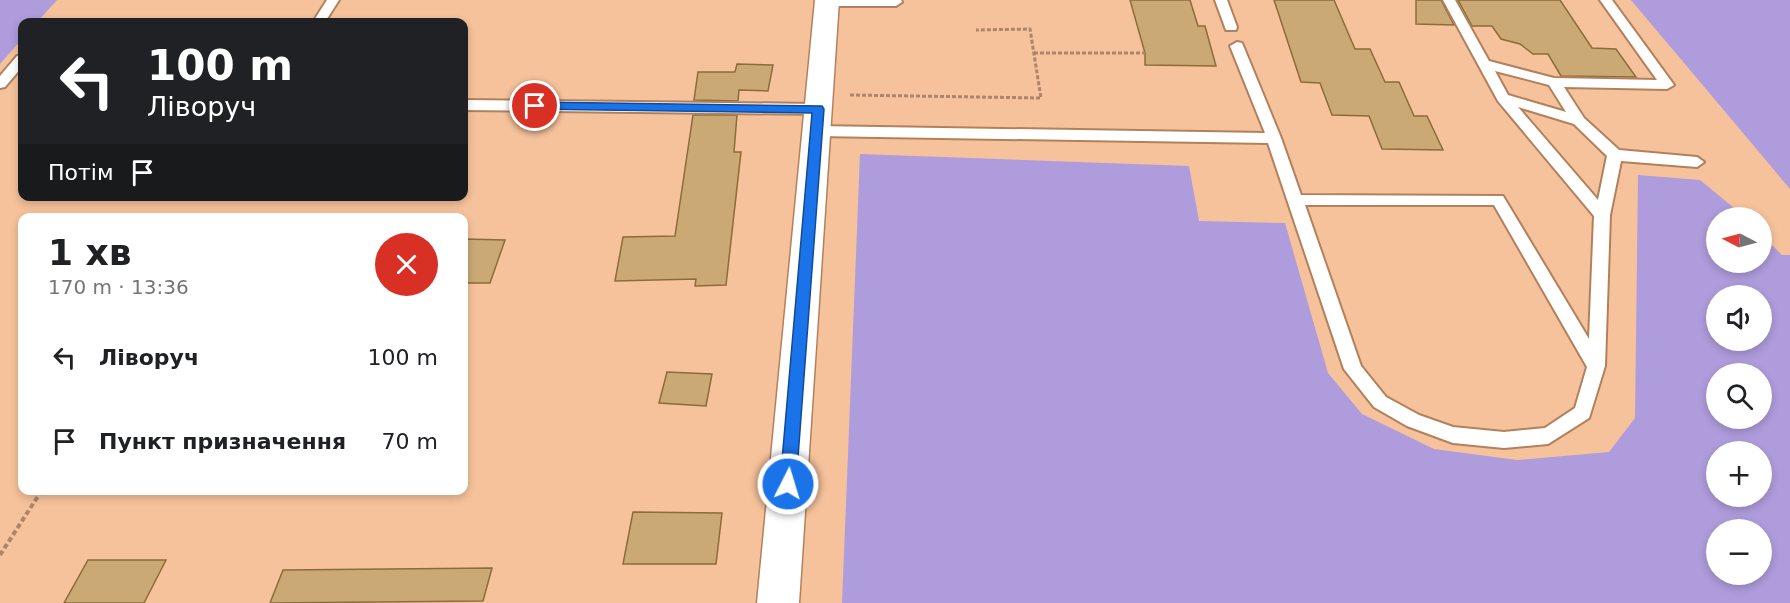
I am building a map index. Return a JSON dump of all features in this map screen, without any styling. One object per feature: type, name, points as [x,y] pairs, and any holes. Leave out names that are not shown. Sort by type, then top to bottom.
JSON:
[{"type":"street","points":[[778,603],[826,1]]},
{"type":"lane","points":[[322,18],[333,0]]},
{"type":"lane","points":[[1221,0],[1230,27]]},
{"type":"lane","points":[[1449,0],[1503,98],[1602,215]]},
{"type":"lane","points":[[1484,64],[1554,82],[1667,85],[1606,0]]},
{"type":"lane","points":[[826,1],[896,2]]},
{"type":"lane","points":[[1237,46],[1274,138],[1353,369],[1380,402],[1413,421],[1453,435],[1504,440],[1548,436],[1583,413],[1596,366],[1602,215],[1615,155]]},
{"type":"lane","points":[[0,84],[18,63]]},
{"type":"lane","points":[[1554,82],[1579,121],[1615,155],[1696,162]]},
{"type":"lane","points":[[1503,98],[1579,121]]},
{"type":"lane","points":[[468,105],[1274,138]]},
{"type":"lane","points":[[1295,200],[1498,200],[1596,366]]},
{"type":"path","points":[[847,95],[1041,98],[1030,29],[976,30]]},
{"type":"path","points":[[1034,53],[1145,53]]},
{"type":"path","points":[[0,555],[39,495]]},
{"type":"shaded area","points":[[0,0],[57,0],[41,18],[18,18],[18,44],[0,64]]},
{"type":"shaded area","points":[[1631,0],[1790,0],[1790,189]]},
{"type":"shaded area","points":[[860,154],[1189,166],[1199,221],[1285,223],[1328,373],[1362,414],[1434,449],[1517,460],[1609,452],[1635,418],[1638,175],[1700,180],[1733,207],[1706,207],[1706,273],[1772,273],[1772,245],[1782,255],[1790,255],[1790,603],[842,603]]},
{"type":"building","points":[[1130,0],[1190,0],[1198,26],[1205,26],[1216,66],[1145,65],[1145,53]]},
{"type":"building","points":[[1274,0],[1334,0],[1355,49],[1370,49],[1385,82],[1399,82],[1414,116],[1427,116],[1443,150],[1382,149],[1369,116],[1332,115],[1320,83],[1301,82]]},
{"type":"building","points":[[1416,0],[1441,0],[1454,25],[1416,24]]},
{"type":"building","points":[[1458,0],[1560,0],[1592,48],[1616,49],[1636,77],[1561,76],[1548,54],[1533,54],[1520,44],[1501,39],[1492,26],[1472,26]]},
{"type":"building","points":[[737,64],[773,65],[768,91],[739,90],[738,101],[694,100],[698,72],[735,72]]},
{"type":"building","points":[[693,115],[737,115],[734,152],[741,152],[726,285],[695,286],[696,279],[615,281],[623,237],[675,236]]},
{"type":"building","points":[[468,239],[505,240],[490,283],[468,283]]},
{"type":"building","points":[[667,372],[712,374],[706,406],[659,403]]},
{"type":"building","points":[[633,512],[722,513],[716,564],[623,564]]},
{"type":"building","points":[[88,560],[166,560],[144,603],[64,603]]},
{"type":"building","points":[[492,568],[483,601],[270,603],[283,570]]},
{"type":"route","points":[[535,106],[818,109],[788,484]]}]
